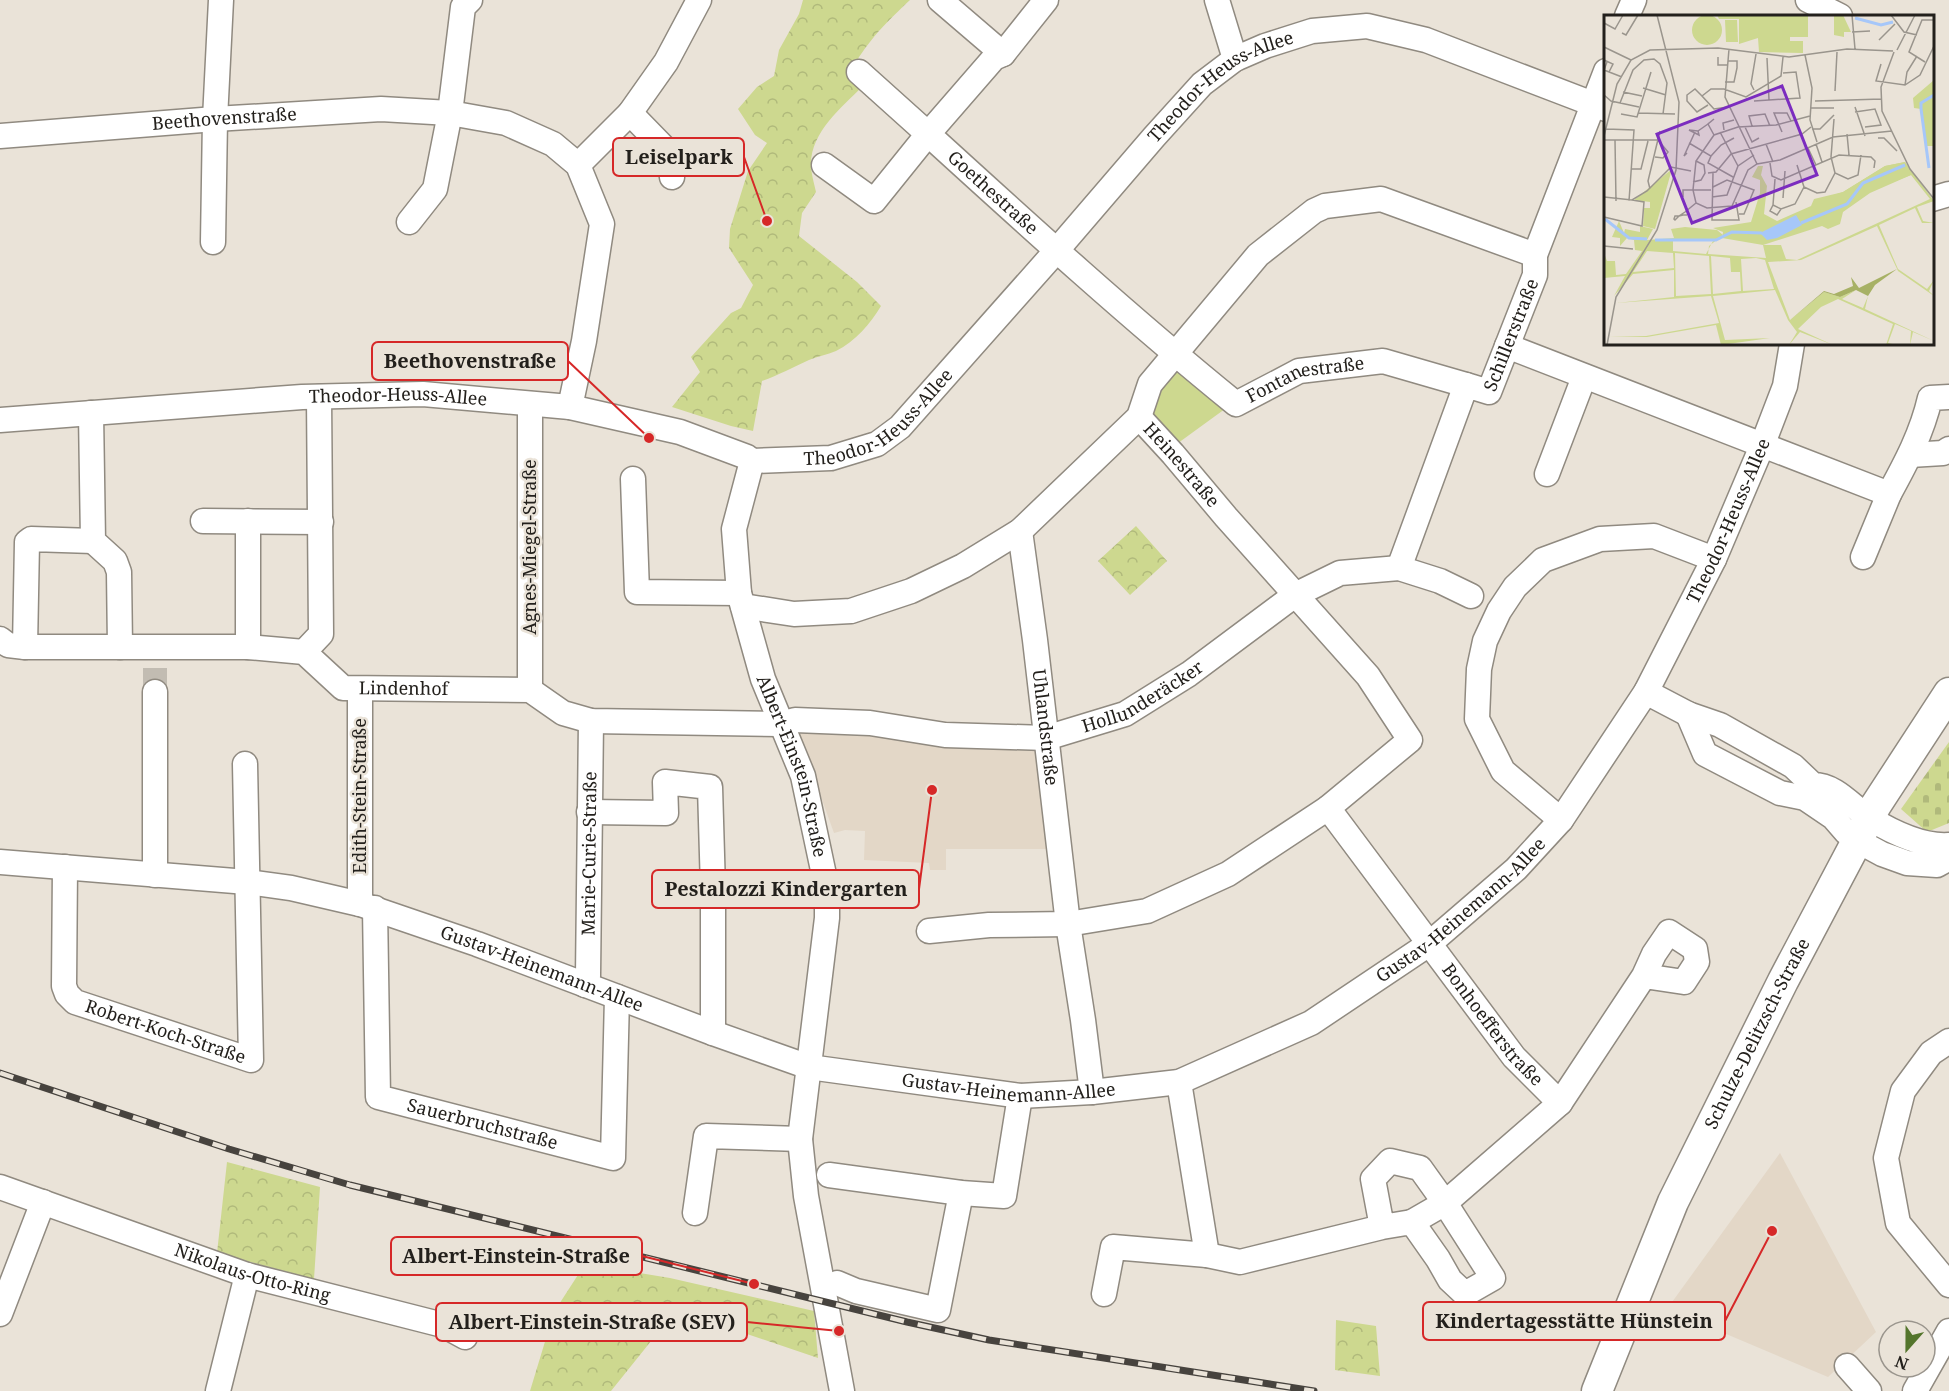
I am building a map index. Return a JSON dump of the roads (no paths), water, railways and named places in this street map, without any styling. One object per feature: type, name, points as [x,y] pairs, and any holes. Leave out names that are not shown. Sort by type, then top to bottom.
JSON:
[{"type":"main road","name":"Schulze-Delitzsch-Straße","points":[[1597,1391],[1673,1202],[1783,981],[1864,829],[1949,693]]},
{"type":"street","points":[[213,242],[215,119],[221,0]]},
{"type":"street","points":[[578,165],[630,113],[666,62],[699,0]]},
{"type":"street","points":[[940,0],[1003,54]]},
{"type":"street","points":[[824,165],[874,201],[928,134],[994,58],[1003,54],[1046,0]]},
{"type":"street","points":[[1217,0],[1235,58]]},
{"type":"street","points":[[1627,15],[1634,0]]},
{"type":"street","points":[[1808,0],[1838,15]]},
{"type":"street","points":[[410,222],[435,189],[450,113],[461,2]]},
{"type":"street","name":"Theodor-Heuss-Allee","points":[[0,420],[320,396],[423,394],[570,407],[680,432],[747,457],[752,461],[831,458],[877,444],[900,427],[1057,250],[1154,136],[1202,84],[1235,58],[1312,31],[1367,26],[1426,40],[1599,107]]},
{"type":"street","name":"Goethestraße","points":[[859,72],[1057,250]]},
{"type":"street","name":"Schillerstraße","points":[[1399,568],[1466,385],[1489,392],[1534,275],[1535,255],[1599,107],[1604,77]]},
{"type":"street","name":"Beethovenstraße","points":[[0,136],[381,109],[450,113],[506,123],[553,144],[578,165],[602,224],[584,341],[570,407]]},
{"type":"street","points":[[630,113],[669,153],[672,177]]},
{"type":"street","points":[[1934,199],[1949,194]]},
{"type":"street","name":"Heinestraße","points":[[1068,924],[1147,911],[1228,874],[1328,808],[1410,740],[1368,676],[1139,417],[1150,384],[1258,255],[1314,210],[1325,206],[1381,199],[1535,255]]},
{"type":"street","name":"Fontanestraße","points":[[1057,250],[1174,354],[1236,404],[1299,371],[1383,362],[1466,385]]},
{"type":"street","name":"Theodor-Heuss-Allee","points":[[1646,692],[1714,559],[1762,446],[1785,387],[1792,345]]},
{"type":"street","points":[[1507,346],[1889,494]]},
{"type":"street","points":[[1547,474],[1584,376]]},
{"type":"street","points":[[0,639],[8,645],[25,647],[120,646],[155,656],[248,647],[304,652],[321,634],[320,396]]},
{"type":"street","points":[[1863,557],[1889,494],[1924,424],[1930,398],[1949,397]]},
{"type":"street","name":"Agnes-Miegel-Straße","points":[[530,405],[530,690]]},
{"type":"street","points":[[92,413],[93,541]]},
{"type":"street","points":[[633,479],[637,592],[741,600],[794,614],[851,611],[911,591],[963,566],[1020,531],[1139,417]]},
{"type":"street","points":[[1910,455],[1943,453],[1949,449]]},
{"type":"street","name":"Albert-Einstein-Straße","points":[[752,461],[734,529],[741,600],[763,680],[803,776],[827,889],[826,918],[800,1139],[806,1196],[842,1391]]},
{"type":"street","points":[[204,520],[321,522]]},
{"type":"street","points":[[248,521],[248,647]]},
{"type":"street","name":"Uhlandstraße","points":[[1020,531],[1068,924],[1092,1092]]},
{"type":"street","points":[[1561,820],[1503,771],[1477,719],[1481,660],[1485,641],[1499,611],[1515,587],[1543,560],[1600,539],[1654,536],[1714,559]]},
{"type":"street","points":[[25,647],[26,547],[27,542],[31,539],[93,541],[116,561],[119,572],[120,646]]},
{"type":"street","name":"Hollunderäcker","points":[[780,724],[795,720],[870,723],[945,735],[1046,738],[1125,714],[1189,674],[1295,595],[1340,573],[1399,568],[1440,581],[1471,596]]},
{"type":"street","name":"Lindenhof","points":[[304,652],[343,688],[530,690]]},
{"type":"street","name":"Edith-Stein-Straße","points":[[360,689],[368,906]]},
{"type":"street","points":[[530,690],[563,713],[591,721],[780,724]]},
{"type":"street","points":[[155,692],[155,875]]},
{"type":"street","points":[[1646,692],[1688,714],[1720,725],[1793,766],[1809,791],[1846,832],[1864,829],[1905,836],[1935,846],[1949,845]]},
{"type":"street","name":"Gustav-Heinemann-Allee","points":[[0,862],[247,882],[291,888],[368,906],[809,1067],[1020,1096],[1092,1092],[1179,1082],[1311,1023],[1429,944],[1516,869],[1561,820],[1646,692]]},
{"type":"street","points":[[1688,714],[1705,754],[1780,793],[1809,791]]},
{"type":"street","name":"Marie-Curie-Straße","points":[[585,985],[588,976],[590,921],[591,721]]},
{"type":"street","points":[[245,764],[247,882]]},
{"type":"street","points":[[589,812],[666,813],[665,782],[710,787],[713,1033]]},
{"type":"street","points":[[1328,808],[1429,944]]},
{"type":"street","points":[[1864,829],[1882,854],[1907,863],[1937,865],[1949,858]]},
{"type":"street","name":"Robert-Koch-Straße","points":[[65,867],[64,986],[67,994],[75,1002],[251,1060],[247,882]]},
{"type":"street","name":"Sauerbruchstraße","points":[[368,906],[378,1097],[613,1158],[617,997]]},
{"type":"street","points":[[929,931],[989,925],[1068,924]]},
{"type":"street","name":"Bonhoefferstraße","points":[[1429,944],[1514,1057],[1560,1103]]},
{"type":"street","name":"Bonhoefferstraße","points":[[1413,1222],[1445,1203],[1560,1103],[1644,976]]},
{"type":"street","points":[[1949,1041],[1930,1053],[1903,1091],[1886,1158],[1898,1223],[1949,1285]]},
{"type":"street","points":[[1179,1082],[1207,1255]]},
{"type":"street","points":[[829,1175],[961,1193],[1004,1196],[1020,1096]]},
{"type":"street","points":[[695,1213],[706,1136],[800,1139]]},
{"type":"street","points":[[1104,1294],[1113,1247],[1207,1255],[1240,1262],[1382,1227],[1413,1222],[1450,1280],[1465,1294],[1493,1278],[1445,1203],[1419,1168],[1390,1161],[1373,1179],[1382,1227]]},
{"type":"street","name":"Nikolaus-Otto-Ring","points":[[0,1187],[248,1275],[443,1325],[465,1336]]},
{"type":"street","points":[[837,1283],[856,1291],[938,1310],[961,1193]]},
{"type":"street","points":[[0,1314],[42,1202]]},
{"type":"street","points":[[218,1391],[248,1275]]},
{"type":"street","points":[[1915,1391],[1949,1332]]},
{"type":"street","points":[[1846,1366],[1869,1391]]},
{"type":"tunnel","points":[[155,666],[155,692]]},
{"type":"railway","points":[[0,1073],[229,1149],[350,1185],[907,1322],[989,1340],[1314,1391]]},
{"type":"place","name":"Leiselpark","points":[[767,221]]},
{"type":"place","name":"Beethovenstraße","points":[[649,438]]},
{"type":"place","name":"Pestalozzi Kindergarten","points":[[932,790]]},
{"type":"place","name":"Kindertagesstätte Hünstein","points":[[1772,1231]]},
{"type":"place","name":"Albert-Einstein-Straße","points":[[754,1284]]},
{"type":"place","name":"Albert-Einstein-Straße (SEV)","points":[[839,1331]]}]
